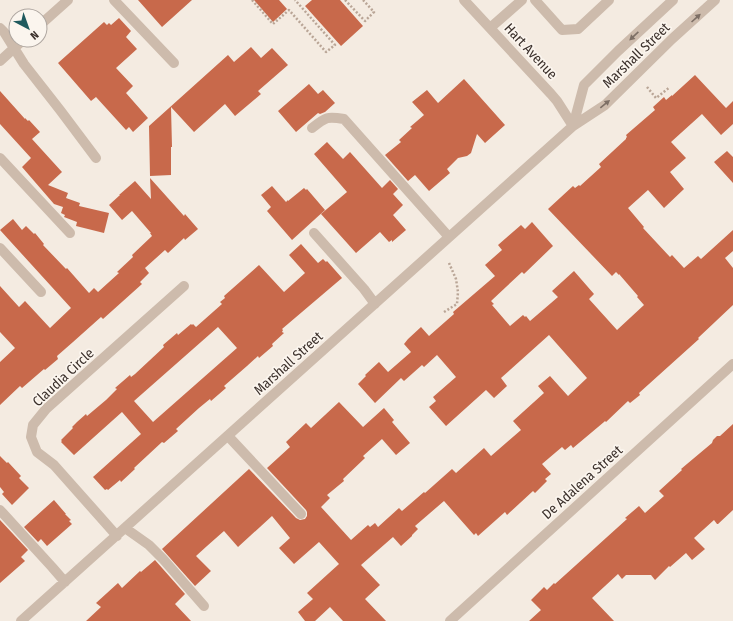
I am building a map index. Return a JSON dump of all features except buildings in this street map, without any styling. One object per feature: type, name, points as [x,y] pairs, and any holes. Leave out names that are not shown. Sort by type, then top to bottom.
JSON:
[{"type":"street","points":[[48,18],[67,0]]},
{"type":"street","points":[[114,0],[174,63]]},
{"type":"street","name":"Hart Avenue","points":[[464,0],[554,97],[573,126]]},
{"type":"street","points":[[490,28],[522,0]]},
{"type":"street","points":[[535,0],[562,30],[578,29],[610,0]]},
{"type":"street","name":"Marshall Street","points":[[573,126],[584,85],[673,0]]},
{"type":"street","name":"Marshall Street","points":[[21,621],[573,126],[605,105],[672,39],[715,0]]},
{"type":"street","points":[[0,28],[8,38]]},
{"type":"street","points":[[0,60],[14,48],[24,64],[96,158]]},
{"type":"street","points":[[312,128],[324,119],[332,117],[344,120],[449,237]]},
{"type":"street","points":[[0,158],[70,233]]},
{"type":"street","points":[[314,233],[364,289],[375,304]]},
{"type":"street","points":[[0,248],[41,292]]},
{"type":"street","name":"Claudia Circle","points":[[117,536],[54,465],[37,452],[31,437],[33,425],[46,409],[184,286]]},
{"type":"street","name":"De Adalena Street","points":[[450,621],[733,364]]},
{"type":"street","points":[[228,436],[301,514]]},
{"type":"street","points":[[0,510],[65,582]]},
{"type":"street","points":[[125,528],[149,545],[204,606]]},
{"type":"path","points":[[252,0],[273,24],[289,10],[326,52],[335,45],[295,0]]},
{"type":"path","points":[[345,0],[365,21],[374,12],[363,0]]},
{"type":"path","points":[[647,87],[656,98],[670,87]]},
{"type":"path","points":[[444,312],[457,304],[458,292],[456,280],[449,263]]}]
